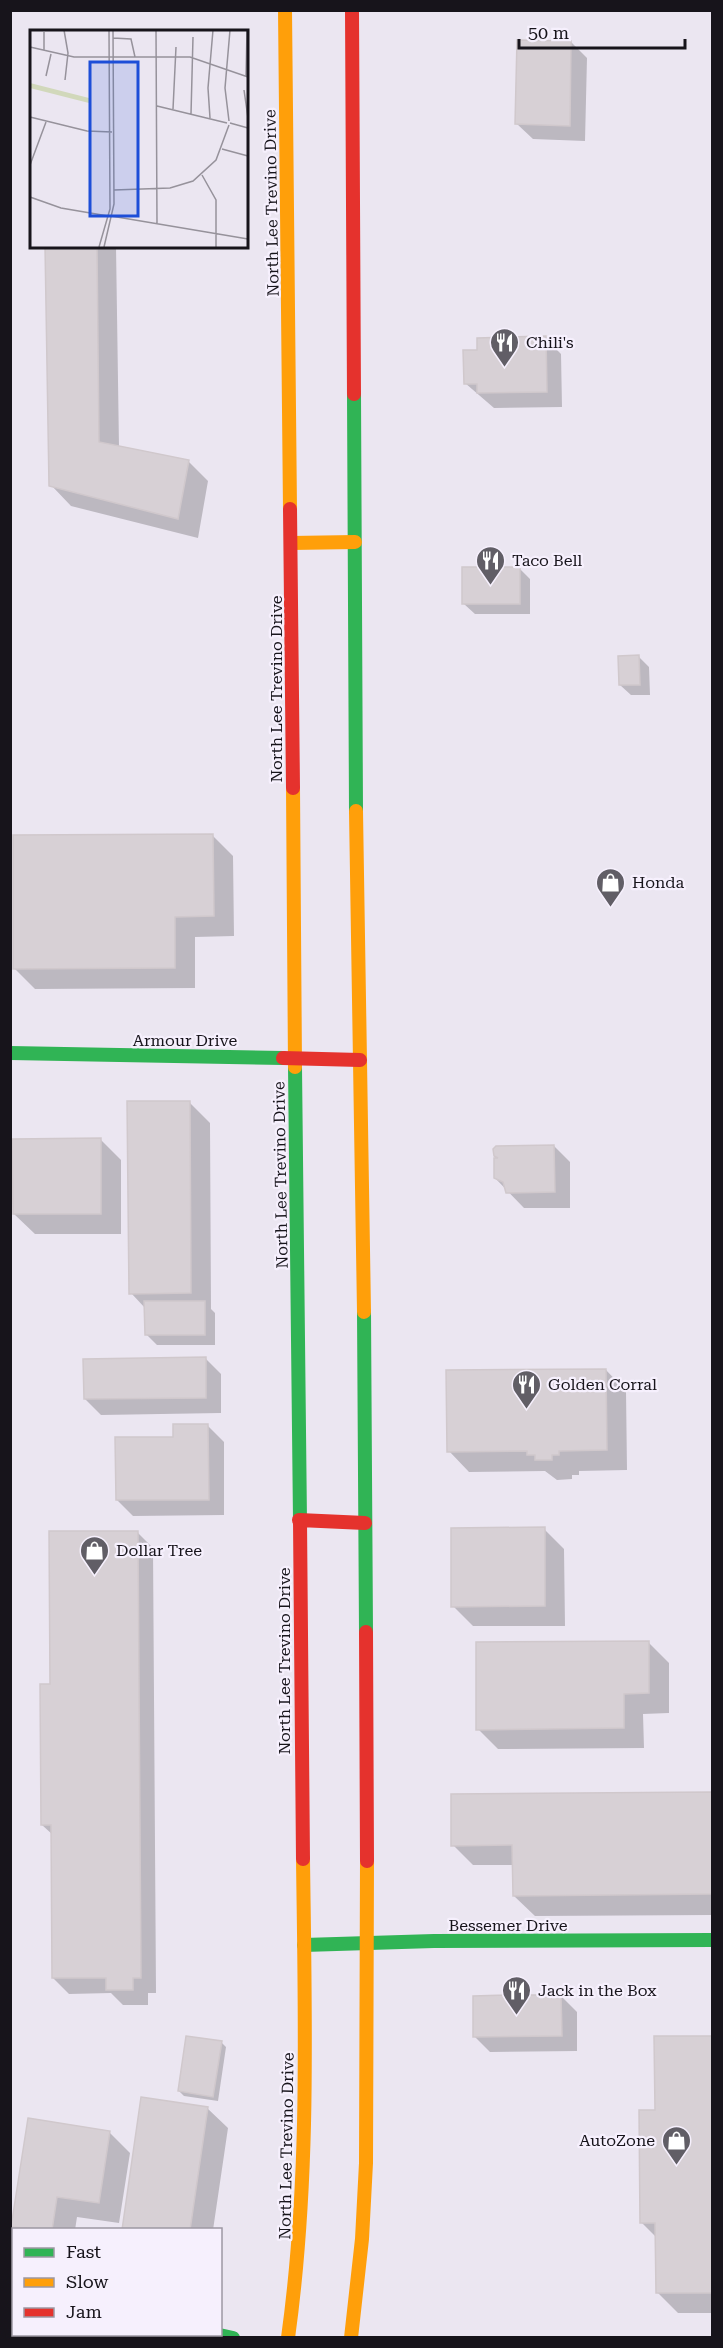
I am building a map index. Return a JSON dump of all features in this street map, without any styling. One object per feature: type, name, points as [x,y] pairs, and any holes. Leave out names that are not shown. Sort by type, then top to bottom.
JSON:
[{"type":"main road","name":"North Lee Trevino Drive","points":[[285,10],[304,1946],[304,2158],[301,2240],[297,2286],[288,2337]]},
{"type":"main road","points":[[351,2337],[362,2239],[366,2163],[365,1522],[352,10]]},
{"type":"main road","points":[[291,543],[355,542]]},
{"type":"main road","name":"Armour Drive","points":[[10,1053],[360,1060]]},
{"type":"main road","points":[[299,1520],[365,1522]]},
{"type":"main road","name":"Bessemer Drive","points":[[304,1946],[434,1941],[712,1940]]},
{"type":"building","points":[[517,40],[571,41],[570,126],[515,124]]},
{"type":"building","points":[[45,248],[97,248],[99,442],[189,460],[178,519],[49,486]]},
{"type":"building","name":"Chili's","points":[[546,336],[547,392],[477,393],[477,384],[464,384],[463,350],[477,350],[477,338]]},
{"type":"building","name":"Taco Bell","points":[[462,567],[520,567],[520,604],[462,604]]},
{"type":"building","points":[[639,655],[640,685],[619,685],[618,656]]},
{"type":"building","points":[[213,834],[214,916],[175,917],[175,968],[13,969],[13,835]]},
{"type":"building","points":[[127,1101],[190,1101],[191,1293],[129,1294]]},
{"type":"building","points":[[101,1138],[101,1214],[13,1214],[12,1139]]},
{"type":"building","points":[[554,1145],[555,1192],[506,1193],[503,1182],[494,1178],[494,1158],[498,1158],[494,1156],[493,1149],[496,1146]]},
{"type":"building","points":[[144,1301],[205,1301],[205,1335],[145,1335]]},
{"type":"building","points":[[206,1357],[206,1398],[84,1399],[83,1359]]},
{"type":"building","name":"Golden Corral","points":[[606,1369],[607,1450],[559,1451],[559,1455],[552,1455],[552,1460],[535,1460],[535,1455],[527,1455],[527,1451],[447,1452],[446,1370]]},
{"type":"building","points":[[173,1424],[208,1424],[209,1500],[116,1500],[115,1437],[173,1437]]},
{"type":"building","points":[[545,1527],[545,1606],[451,1607],[451,1528]]},
{"type":"building","points":[[49,1531],[138,1531],[141,1978],[133,1978],[133,1990],[106,1990],[106,1978],[52,1978],[51,1825],[41,1825],[40,1684],[50,1684]]},
{"type":"building","points":[[649,1641],[649,1693],[624,1694],[624,1728],[476,1730],[476,1642]]},
{"type":"building","points":[[712,1792],[712,1894],[513,1896],[512,1845],[451,1846],[451,1794]]},
{"type":"building","name":"Jack in the Box","points":[[506,1990],[522,1990],[522,1995],[561,1995],[562,2036],[473,2037],[473,1996],[506,1995]]},
{"type":"building","points":[[186,2036],[222,2041],[213,2097],[178,2091]]},
{"type":"building","name":"AutoZone","points":[[654,2036],[712,2036],[712,2293],[656,2293],[655,2223],[640,2223],[639,2110],[655,2110]]},
{"type":"building","points":[[141,2097],[208,2107],[190,2228],[122,2228]]},
{"type":"building","points":[[28,2118],[110,2131],[99,2203],[57,2197],[52,2228],[11,2227]]},
{"type":"traffic: fast","points":[[354,394],[356,811]]},
{"type":"traffic: fast","points":[[10,1053],[283,1058]]},
{"type":"traffic: fast","points":[[295,1067],[300,1521]]},
{"type":"traffic: fast","points":[[364,1312],[366,1632]]},
{"type":"traffic: fast","points":[[304,1945],[434,1941],[712,1940]]},
{"type":"traffic: fast","points":[[222,2336],[233,2338]]},
{"type":"traffic: slow","points":[[285,10],[290,509]]},
{"type":"traffic: slow","points":[[291,543],[355,542]]},
{"type":"traffic: slow","points":[[293,788],[295,1067]]},
{"type":"traffic: slow","points":[[356,811],[364,1312]]},
{"type":"traffic: slow","points":[[288,2338],[300,2219],[303,2159],[305,2039],[303,1859]]},
{"type":"traffic: slow","points":[[351,2338],[362,2239],[366,2163],[367,1861]]},
{"type":"traffic: jam","points":[[352,10],[354,394]]},
{"type":"traffic: jam","points":[[290,509],[293,788]]},
{"type":"traffic: jam","points":[[283,1058],[360,1060]]},
{"type":"traffic: jam","points":[[299,1520],[365,1523]]},
{"type":"traffic: jam","points":[[300,1521],[303,1859]]},
{"type":"traffic: jam","points":[[366,1632],[367,1861]]},
{"type":"place","name":"Chili's","points":[[505,368]]},
{"type":"place","name":"Taco Bell","points":[[491,586]]},
{"type":"place","name":"Honda","points":[[611,908]]},
{"type":"place","name":"Golden Corral","points":[[527,1410]]},
{"type":"place","name":"Dollar Tree","points":[[95,1576]]},
{"type":"place","name":"Jack in the Box","points":[[517,2016]]},
{"type":"place","name":"AutoZone","points":[[676,2166]]}]
